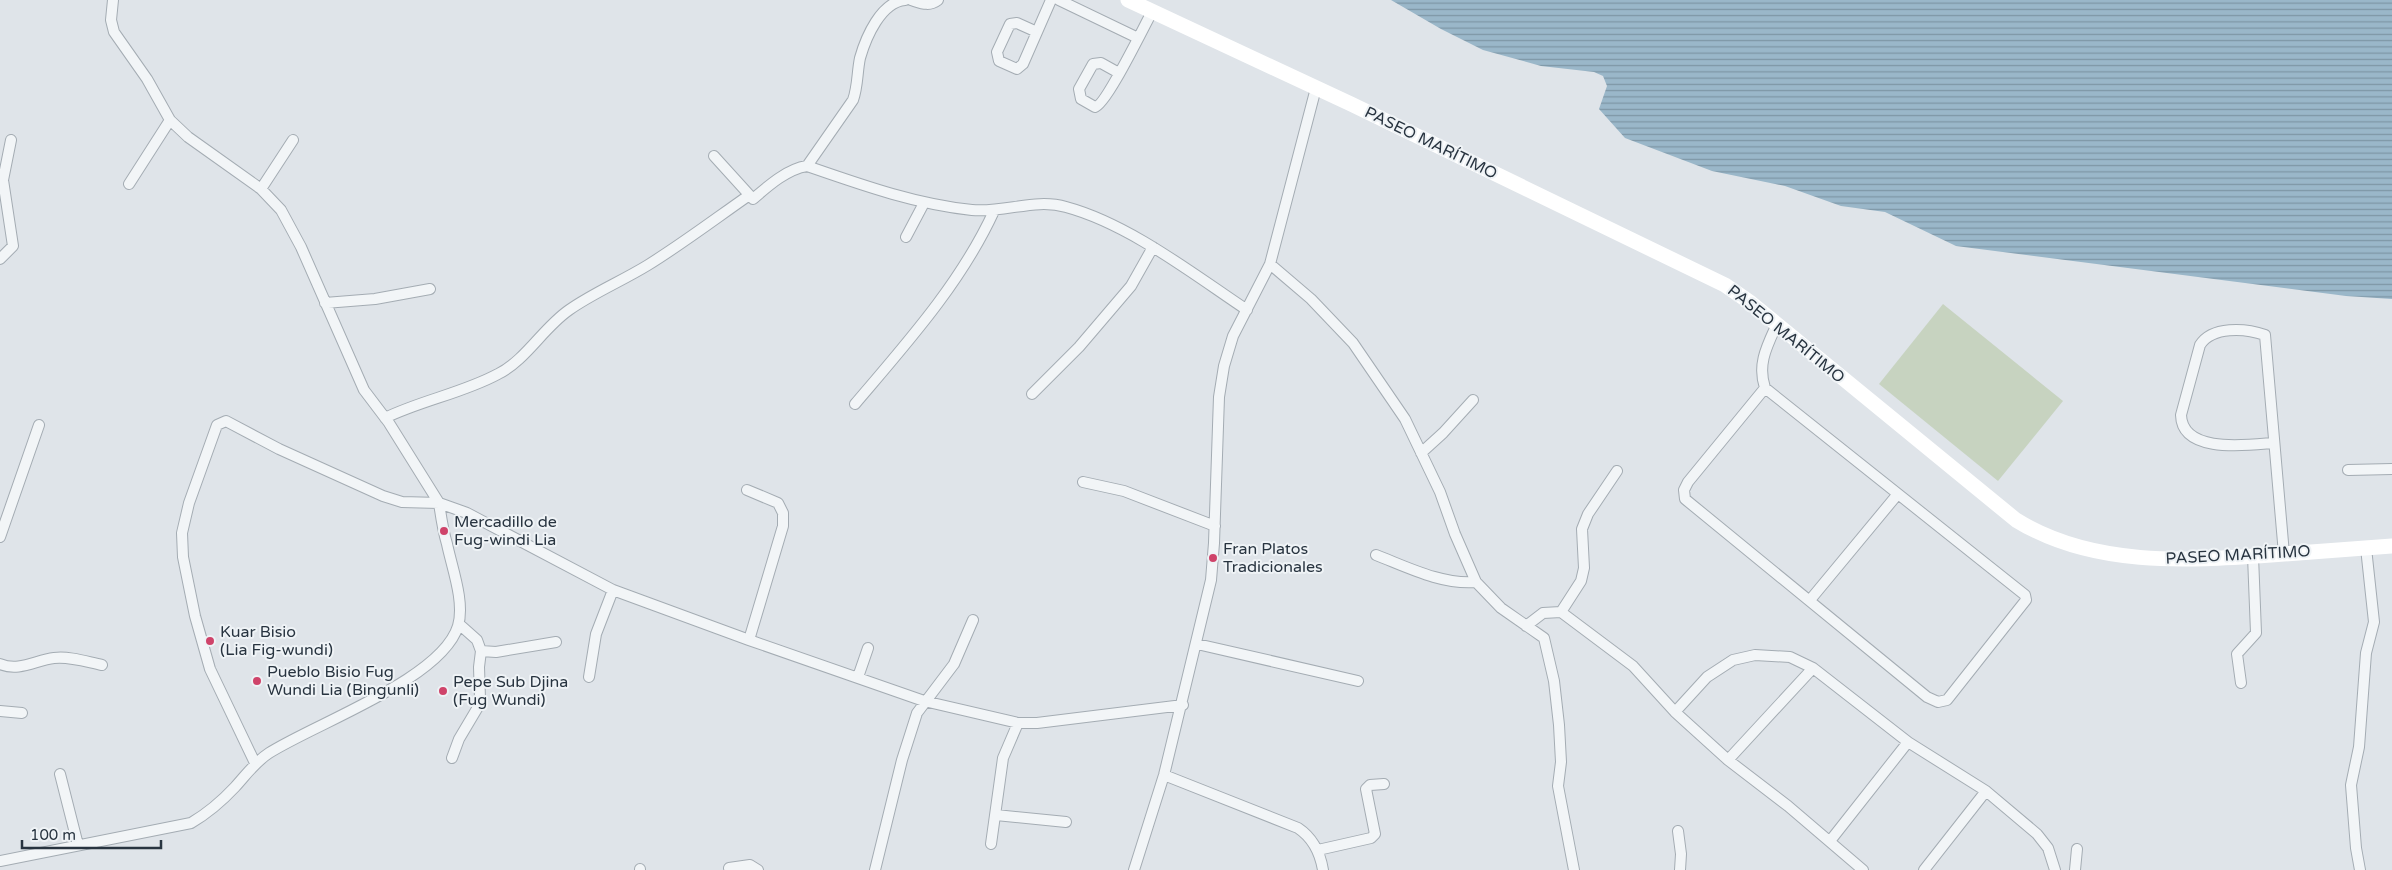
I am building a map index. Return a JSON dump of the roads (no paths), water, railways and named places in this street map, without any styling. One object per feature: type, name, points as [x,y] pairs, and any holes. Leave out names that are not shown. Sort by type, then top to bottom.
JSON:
[{"type":"main road","name":"PASEO MARÍTIMO","points":[[1128,0],[1726,285],[1777,324],[2016,520],[2046,537],[2096,552],[2153,558],[2212,559],[2392,546]]},
{"type":"street","points":[[0,860],[191,823],[209,812],[255,763],[423,669],[451,643],[459,624],[458,592],[439,503],[385,418],[364,390],[301,248],[281,210],[261,189],[188,137],[170,120],[147,79],[114,32],[111,20],[113,0]]},
{"type":"street","points":[[807,166],[853,100],[857,88],[860,59],[868,39],[885,9],[896,1],[905,0]]},
{"type":"street","points":[[911,0],[923,4],[932,4],[938,0]]},
{"type":"street","points":[[1037,32],[1017,23],[1010,24],[997,52],[999,61],[1017,69],[1021,67],[1052,0]]},
{"type":"street","points":[[1059,0],[1138,38]]},
{"type":"street","points":[[1119,73],[1101,64],[1093,64],[1079,89],[1081,99],[1098,107],[1119,73],[1152,12]]},
{"type":"street","points":[[1134,870],[1164,775],[1169,750],[1183,705],[1211,580],[1215,526],[1219,397],[1224,366],[1233,336],[1270,264],[1316,88]]},
{"type":"street","points":[[129,184],[170,120]]},
{"type":"street","points":[[0,259],[12,246],[3,180],[11,140]]},
{"type":"street","points":[[261,189],[293,140]]},
{"type":"street","points":[[714,156],[748,196],[753,199],[774,181],[800,167],[807,166],[924,203],[994,211],[1040,202],[1066,206],[1101,220],[1154,247],[1247,310]]},
{"type":"street","points":[[385,418],[414,404],[471,387],[501,373],[529,348],[549,326],[569,310],[649,264],[748,196]]},
{"type":"street","points":[[906,237],[924,203]]},
{"type":"street","points":[[855,404],[946,293],[986,228],[994,211]]},
{"type":"street","points":[[1032,394],[1079,347],[1131,286],[1154,247]]},
{"type":"street","points":[[1270,264],[1311,299],[1353,344],[1405,418],[1440,492],[1455,534],[1476,582],[1502,608],[1544,638],[1552,671],[1561,762],[1558,786],[1574,870]]},
{"type":"street","points":[[325,303],[375,299],[430,289]]},
{"type":"street","points":[[1765,388],[1688,482],[1684,490],[1685,499],[1926,697],[1938,702],[1947,700],[1954,694],[2026,600],[2025,595],[1765,388],[1761,376],[1762,357],[1777,324]]},
{"type":"street","points":[[2273,443],[2242,446],[2213,444],[2190,436],[2182,424],[2181,415],[2200,345],[2206,336],[2213,332],[2240,330],[2255,331],[2265,335],[2284,554]]},
{"type":"street","points":[[1422,453],[1473,400]]},
{"type":"street","points":[[255,763],[210,669],[195,616],[183,557],[182,533],[189,503],[217,425],[226,421],[278,449],[383,496],[402,502],[439,503],[467,513],[613,590],[924,701],[1018,723],[1037,723],[1183,705]]},
{"type":"street","points":[[0,537],[39,425]]},
{"type":"street","points":[[2348,470],[2392,469]]},
{"type":"street","points":[[1561,612],[1582,581],[1584,568],[1582,529],[1588,514],[1617,471]]},
{"type":"street","points":[[1083,482],[1133,494],[1215,526]]},
{"type":"street","points":[[747,490],[778,503],[783,514],[783,526],[749,640]]},
{"type":"street","points":[[1810,600],[1897,494]]},
{"type":"street","points":[[2360,870],[2356,848],[2351,785],[2359,747],[2366,653],[2374,622],[2366,548]]},
{"type":"street","points":[[1376,555],[1416,571],[1459,583],[1476,582]]},
{"type":"street","points":[[2241,683],[2238,654],[2256,633],[2253,556]]},
{"type":"street","points":[[589,677],[596,634],[613,590]]},
{"type":"street","points":[[1526,626],[1543,612],[1561,612],[1633,666],[1675,712],[1728,760],[1830,841],[1863,870]]},
{"type":"street","points":[[875,870],[902,760],[917,713],[924,701],[954,664],[973,620]]},
{"type":"street","points":[[452,758],[459,739],[478,707],[481,651],[477,640],[459,624]]},
{"type":"street","points":[[481,651],[496,652],[556,642]]},
{"type":"street","points":[[1197,644],[1358,681]]},
{"type":"street","points":[[858,677],[868,648]]},
{"type":"street","points":[[1675,712],[1707,677],[1733,660],[1755,655],[1790,657],[1813,668],[1908,742],[1986,791],[2037,834],[2048,848],[2055,870]]},
{"type":"street","points":[[0,664],[6,666],[26,666],[56,658],[74,659],[102,665]]},
{"type":"street","points":[[1728,760],[1813,668]]},
{"type":"street","points":[[0,711],[22,713]]},
{"type":"street","points":[[991,844],[1003,758],[1018,723]]},
{"type":"street","points":[[1830,841],[1908,742]]},
{"type":"street","points":[[60,774],[78,845]]},
{"type":"street","points":[[1164,775],[1298,828],[1308,835],[1318,850],[1323,870]]},
{"type":"street","points":[[1318,850],[1371,838],[1375,834],[1366,789],[1370,785],[1384,784]]},
{"type":"street","points":[[1924,870],[1986,791]]},
{"type":"street","points":[[996,815],[1066,822]]},
{"type":"street","points":[[1678,831],[1682,854],[1680,870]]},
{"type":"street","points":[[2075,870],[2076,848]]},
{"type":"street","points":[[729,868],[750,865],[758,870]]},
{"type":"water","points":[[1391,0],[2392,0],[2392,299],[2346,296],[1956,246],[1885,212],[1841,206],[1785,186],[1712,171],[1625,138],[1599,109],[1607,86],[1603,76],[1594,72],[1541,66],[1483,50],[1441,29]]},
{"type":"place","name":"Mercadillo de Fug-windi Lia","points":[[444,531]]},
{"type":"place","name":"Fran Platos Tradicionales","points":[[1213,558]]},
{"type":"place","name":"Kuar Bisio (Lia Fig-wundi)","points":[[210,641]]},
{"type":"place","name":"Pueblo Bisio Fug Wundi Lia (Bingunli)","points":[[257,681]]},
{"type":"place","name":"Pepe Sub Djina (Fug Wundi)","points":[[443,691]]}]
